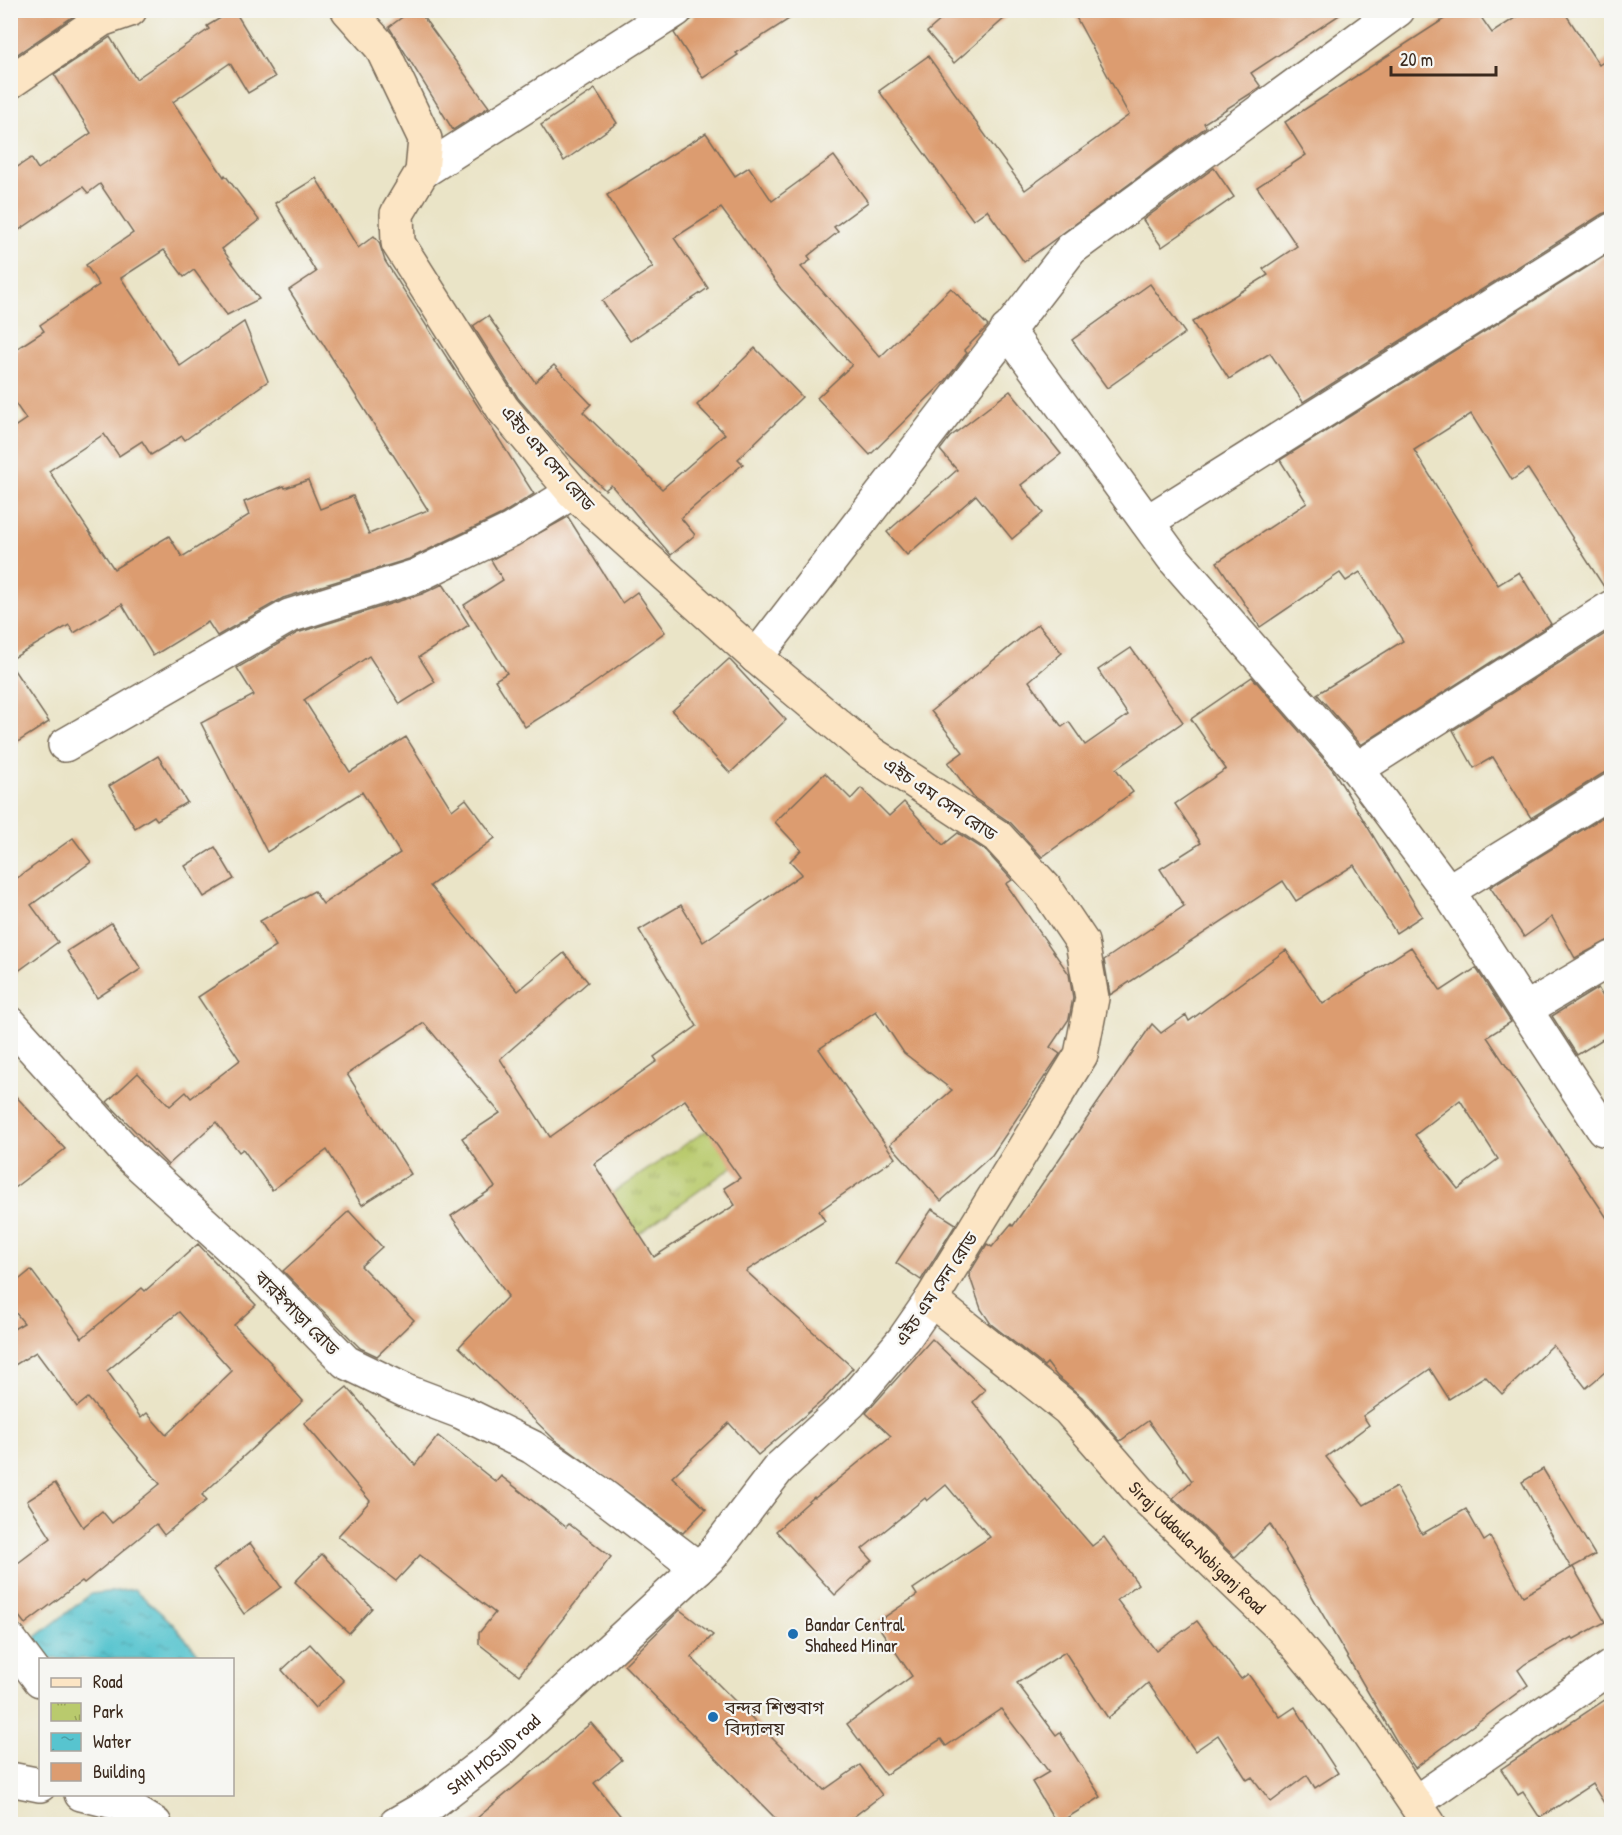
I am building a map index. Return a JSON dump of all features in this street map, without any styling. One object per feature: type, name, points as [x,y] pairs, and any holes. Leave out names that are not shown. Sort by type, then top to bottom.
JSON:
[{"type":"main road","points":[[10,82],[100,20],[130,10]]},
{"type":"main road","name":"এইচ এম সেন রোড","points":[[348,10],[381,47],[425,139],[422,172],[397,214],[398,243],[503,409],[573,492],[756,657],[871,753],[997,836],[1047,890],[1082,942],[1092,998],[1081,1055],[932,1300]]},
{"type":"main road","name":"Siraj Uddoula-Nobiganj Road","points":[[932,1300],[1068,1410],[1141,1493],[1284,1630],[1358,1719],[1422,1813]]},
{"type":"street","points":[[422,172],[676,10]]},
{"type":"street","points":[[756,657],[1071,249],[1398,10]]},
{"type":"street","points":[[1147,522],[1611,230]]},
{"type":"street","points":[[1007,330],[1173,558],[1357,769],[1448,891],[1603,1129],[1611,1124]]},
{"type":"street","points":[[65,745],[289,616],[416,576],[511,530],[573,492]]},
{"type":"street","points":[[1357,769],[1611,607]]},
{"type":"street","points":[[1448,891],[1611,790]]},
{"type":"street","points":[[1526,1009],[1611,958]]},
{"type":"street","name":"বারইপাড়া রোড","points":[[10,1023],[131,1157],[261,1275],[346,1362],[408,1392],[461,1412],[532,1448],[598,1492],[698,1568]]},
{"type":"street","name":"এইচ এম সেন রোড","points":[[583,1675],[712,1555],[778,1469],[850,1402],[904,1340],[932,1300]]},
{"type":"street","points":[[10,1640],[39,1679]]},
{"type":"street","points":[[1422,1813],[1611,1666]]},
{"type":"street","name":"SAHI MOSJID road","points":[[396,1824],[431,1804],[500,1751],[583,1675]]},
{"type":"street","points":[[10,1779],[39,1785]]},
{"type":"street","points":[[97,1796],[122,1799],[155,1824]]},
{"type":"green space","points":[[735,1111],[753,1152],[634,1237],[566,1224]]},
{"type":"water","points":[[134,1589],[171,1622],[202,1658],[43,1658],[36,1637],[91,1594]]},
{"type":"building","points":[[10,10],[81,10],[81,11],[10,59]]},
{"type":"building","points":[[234,10],[275,77],[248,93],[230,63],[173,102],[224,177],[225,175],[259,220],[222,249],[259,299],[227,315],[194,270],[184,277],[164,250],[121,278],[180,366],[244,322],[268,381],[185,440],[182,436],[151,455],[142,441],[119,456],[104,434],[49,471],[114,569],[169,536],[182,557],[249,515],[244,502],[284,486],[285,488],[308,480],[320,509],[353,496],[369,534],[428,510],[289,290],[316,272],[275,203],[316,178],[358,248],[374,236],[379,242],[385,261],[534,494],[502,514],[409,559],[283,598],[217,636],[208,622],[153,656],[122,604],[74,633],[69,625],[10,660],[10,430],[26,419],[10,396],[10,353],[44,331],[40,325],[99,285],[86,265],[133,233],[100,184],[88,193],[83,187],[10,236],[10,172],[31,158],[38,169],[91,133],[54,74],[110,37],[136,79],[209,29],[207,26]]},
{"type":"building","points":[[412,10],[418,10],[489,107],[453,130],[389,27]]},
{"type":"building","points":[[695,10],[803,10],[736,53],[738,55],[703,78],[674,33],[692,19]]},
{"type":"building","points":[[952,10],[1014,10],[954,63],[927,32]]},
{"type":"building","points":[[1072,10],[1347,10],[1251,73],[1261,87],[1204,123],[1206,127],[1024,262],[987,210],[973,220],[879,91],[928,56],[1025,190],[1129,115]]},
{"type":"building","points":[[1458,10],[1476,10],[1492,33],[1527,10],[1563,10],[1599,65],[1611,57],[1611,211],[1602,214],[1303,402],[1270,353],[1229,379],[1192,322],[1268,275],[1263,269],[1297,246],[1257,187],[1306,155],[1285,122]]},
{"type":"building","points":[[595,89],[617,123],[564,161],[541,125]]},
{"type":"building","points":[[706,133],[735,176],[749,167],[772,201],[834,156],[868,202],[834,227],[838,232],[808,256],[811,260],[801,267],[880,357],[951,288],[988,326],[964,350],[967,353],[946,380],[870,455],[817,398],[852,365],[781,289],[721,208],[674,238],[708,288],[630,341],[602,301],[653,267],[607,195]]},
{"type":"building","points":[[1214,168],[1234,197],[1162,247],[1143,220]]},
{"type":"building","points":[[1611,252],[1611,588],[1606,590],[1528,469],[1512,480],[1471,414],[1414,450],[1498,585],[1519,572],[1551,624],[1361,745],[1317,694],[1403,641],[1360,572],[1346,581],[1340,573],[1260,627],[1217,562],[1307,503],[1280,460]]},
{"type":"building","points":[[1150,284],[1185,333],[1107,388],[1072,340]]},
{"type":"building","points":[[488,316],[535,382],[554,365],[591,404],[583,412],[662,489],[725,434],[697,405],[755,348],[802,397],[738,459],[743,464],[681,518],[695,535],[671,555],[611,485],[605,490],[556,442],[518,398],[473,326]]},
{"type":"building","points":[[1010,391],[1061,454],[1021,485],[1043,513],[1012,539],[976,495],[907,555],[887,532],[957,470],[940,450],[950,437]]},
{"type":"building","points":[[568,517],[622,603],[637,592],[665,632],[589,687],[525,727],[495,680],[507,673],[464,605],[503,580],[491,560]]},
{"type":"building","points":[[443,584],[469,625],[419,657],[435,682],[400,704],[369,656],[304,700],[350,772],[406,737],[452,810],[466,799],[495,838],[430,886],[518,991],[564,953],[588,982],[500,1059],[550,1137],[657,1061],[654,1057],[697,1026],[639,930],[681,905],[703,942],[802,874],[790,861],[801,850],[775,822],[825,773],[851,799],[861,788],[889,816],[904,802],[943,845],[958,833],[985,850],[1012,880],[1006,884],[1069,974],[1073,998],[1069,1019],[1050,1047],[1060,1054],[992,1155],[941,1201],[890,1144],[952,1090],[904,1053],[876,1011],[819,1049],[895,1158],[819,1211],[825,1221],[746,1271],[853,1368],[822,1401],[758,1455],[729,1423],[672,1477],[706,1509],[683,1533],[555,1440],[459,1347],[508,1296],[451,1216],[495,1187],[462,1138],[500,1113],[424,1023],[347,1074],[411,1174],[362,1205],[327,1150],[272,1190],[243,1149],[239,1152],[216,1122],[168,1165],[107,1102],[138,1073],[170,1106],[186,1092],[191,1098],[240,1060],[198,997],[276,946],[260,921],[314,891],[323,904],[400,853],[362,792],[267,852],[201,723],[254,695],[237,668],[297,633],[422,594]],"holes":[[[685,1100],[740,1178],[724,1188],[735,1205],[654,1257],[594,1164]]]},
{"type":"building","points":[[1038,624],[1062,653],[1029,681],[1062,727],[1069,722],[1085,745],[1128,715],[1098,670],[1131,648],[1183,722],[1116,769],[1133,792],[1042,857],[1011,823],[974,798],[948,763],[963,752],[931,711]]},
{"type":"building","points":[[1611,630],[1611,771],[1602,774],[1531,818],[1493,757],[1474,768],[1453,730]]},
{"type":"building","points":[[729,659],[786,720],[730,773],[672,711]]},
{"type":"building","points":[[10,664],[49,722],[10,747]]},
{"type":"building","points":[[1252,677],[1333,770],[1422,916],[1396,933],[1354,865],[1296,901],[1283,881],[1110,995],[1104,960],[1184,906],[1160,869],[1201,843],[1175,804],[1226,769],[1191,719]]},
{"type":"building","points":[[158,756],[187,802],[157,820],[154,816],[135,828],[109,786]]},
{"type":"building","points":[[1611,812],[1611,939],[1575,958],[1552,917],[1524,937],[1490,887]]},
{"type":"building","points":[[73,838],[91,862],[31,905],[58,942],[10,977],[10,877],[13,881]]},
{"type":"building","points":[[215,847],[234,879],[204,897],[185,866]]},
{"type":"building","points":[[111,923],[141,969],[97,998],[67,951]]},
{"type":"building","points":[[1411,947],[1441,991],[1476,968],[1511,1022],[1487,1037],[1611,1224],[1611,1367],[1586,1388],[1553,1345],[1502,1394],[1485,1376],[1449,1399],[1430,1369],[1363,1416],[1369,1425],[1326,1457],[1364,1505],[1396,1487],[1422,1534],[1466,1509],[1484,1541],[1490,1537],[1523,1596],[1573,1567],[1605,1622],[1574,1639],[1572,1637],[1525,1664],[1518,1670],[1528,1685],[1415,1768],[1397,1742],[1270,1524],[1235,1557],[1173,1498],[1192,1481],[1148,1421],[1120,1441],[1082,1397],[1057,1376],[1047,1363],[1044,1366],[991,1324],[981,1309],[969,1274],[987,1244],[992,1247],[1011,1224],[1013,1226],[1152,1024],[1161,1033],[1186,1015],[1189,1021],[1286,950],[1323,1004]],"holes":[[[1460,1100],[1498,1159],[1458,1189],[1415,1135]]]},
{"type":"building","points":[[1598,988],[1611,1010],[1611,1034],[1577,1055],[1552,1016]]},
{"type":"building","points":[[10,1090],[65,1149],[10,1191]]},
{"type":"building","points":[[932,1209],[956,1224],[921,1280],[896,1263]]},
{"type":"building","points":[[349,1211],[382,1247],[361,1266],[414,1320],[377,1356],[360,1348],[283,1271]]},
{"type":"building","points":[[198,1244],[256,1305],[234,1325],[274,1366],[303,1401],[202,1495],[207,1500],[164,1535],[156,1524],[84,1583],[82,1581],[25,1624],[10,1605],[10,1569],[51,1538],[27,1501],[55,1483],[83,1527],[102,1511],[112,1523],[160,1484],[88,1398],[77,1407],[36,1352],[10,1368],[10,1331],[24,1323],[10,1306],[10,1287],[31,1270],[82,1338],[142,1288],[145,1291]],"holes":[[[179,1312],[232,1371],[166,1435],[147,1413],[141,1418],[107,1371]]]},
{"type":"building","points":[[932,1339],[985,1390],[973,1402],[1034,1479],[1092,1546],[1104,1537],[1138,1584],[1117,1600],[1156,1651],[1197,1621],[1241,1679],[1248,1674],[1280,1717],[1295,1707],[1338,1773],[1315,1788],[1307,1775],[1271,1802],[1252,1777],[1247,1780],[1218,1735],[1195,1751],[1148,1683],[1108,1718],[1065,1652],[1017,1683],[1056,1735],[1060,1732],[1101,1797],[1057,1824],[1032,1782],[1049,1772],[1001,1709],[946,1746],[941,1739],[885,1775],[847,1724],[912,1676],[876,1623],[917,1595],[913,1589],[990,1537],[946,1485],[927,1501],[925,1498],[862,1549],[872,1560],[835,1595],[776,1531],[814,1497],[891,1436],[866,1413]]},
{"type":"building","points":[[347,1387],[415,1465],[438,1436],[496,1482],[501,1476],[566,1527],[569,1524],[611,1557],[519,1675],[479,1644],[479,1633],[495,1613],[420,1555],[396,1581],[338,1536],[370,1501],[304,1423]]},
{"type":"building","points":[[1543,1469],[1595,1555],[1571,1568],[1522,1482]]},
{"type":"building","points":[[250,1543],[281,1587],[244,1614],[213,1570]]},
{"type":"building","points":[[322,1554],[372,1608],[349,1633],[295,1582]]},
{"type":"building","name":"বন্দর শিশুবাগ বিদ্যালয়","points":[[680,1610],[713,1635],[691,1657],[824,1790],[860,1765],[882,1795],[844,1824],[781,1824],[624,1665]]},
{"type":"building","points":[[310,1644],[344,1681],[315,1708],[282,1670]]},
{"type":"building","points":[[1611,1696],[1611,1814],[1592,1784],[1540,1818],[1523,1792],[1518,1795],[1501,1769]]},
{"type":"building","points":[[591,1723],[622,1760],[594,1783],[627,1824],[470,1824]]},
{"type":"place","name":"Bandar Central Shaheed Minar","points":[[793,1634]]},
{"type":"place","name":"বন্দর শিশুবাগ বিদ্যালয়","points":[[713,1717]]}]
